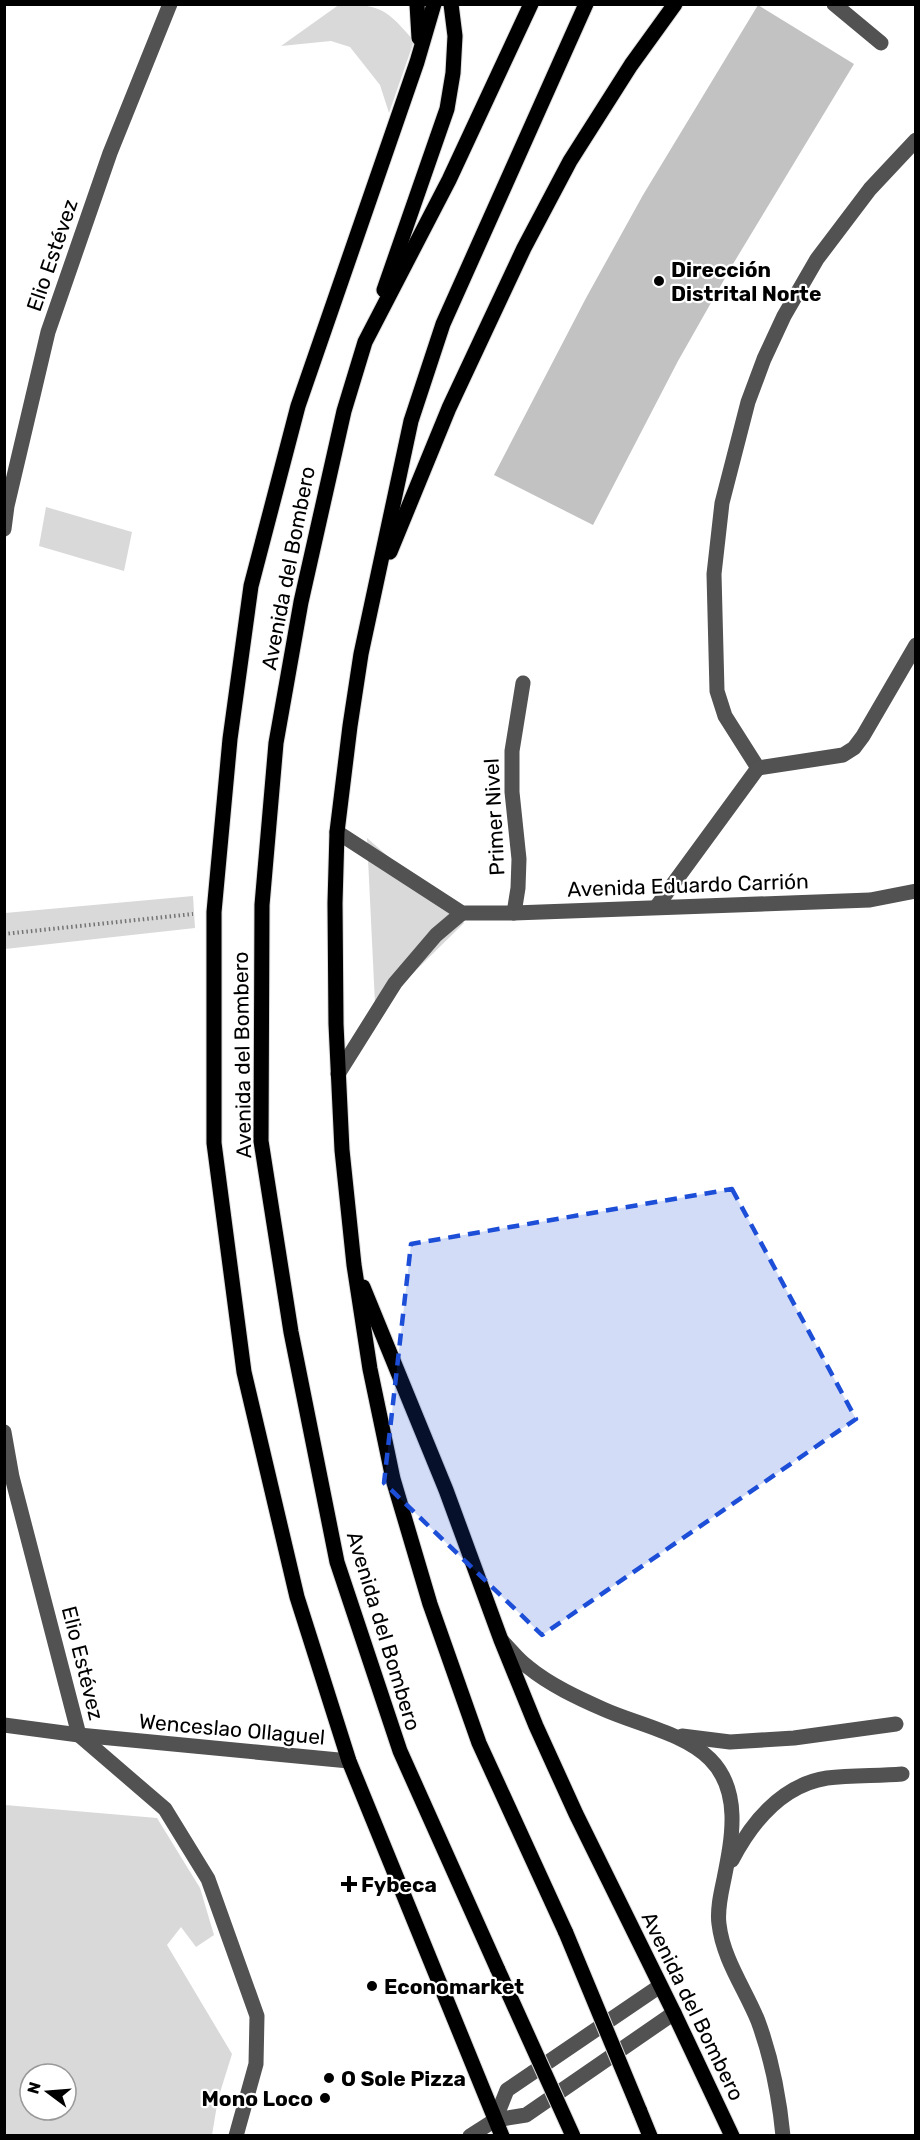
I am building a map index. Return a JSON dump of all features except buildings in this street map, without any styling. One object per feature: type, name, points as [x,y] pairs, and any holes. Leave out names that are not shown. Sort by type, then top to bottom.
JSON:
[{"type":"main road","points":[[417,4],[420,27],[417,62]]},
{"type":"main road","name":"Avenida del Bombero","points":[[434,4],[417,62],[298,406],[251,586],[230,739],[214,912],[214,1143],[244,1372],[297,1597],[349,1761],[502,2136]]},
{"type":"main road","points":[[365,342],[447,109],[453,73],[455,36],[451,4]]},
{"type":"main road","name":"Avenida del Bombero","points":[[531,4],[449,180],[365,342],[330,468],[301,602],[276,743],[262,905],[261,1141],[291,1332],[337,1562],[400,1751],[573,2136]]},
{"type":"main road","points":[[375,588],[411,421],[442,324],[586,4]]},
{"type":"main road","points":[[375,588],[449,408],[524,248],[570,161],[631,66],[675,4]]},
{"type":"main road","name":"Avenida del Bombero","points":[[375,588],[350,726],[337,832],[335,903],[338,1074],[342,1150],[354,1264],[370,1369],[393,1479],[430,1604],[478,1743],[566,1933],[650,2136]]},
{"type":"main road","name":"Avenida del Bombero","points":[[354,1264],[446,1490],[501,1640],[536,1726],[732,2136]]},
{"type":"street","name":"Elio Estévez","points":[[4,529],[48,332],[110,153],[170,4]]},
{"type":"street","points":[[834,4],[881,43]]},
{"type":"street","points":[[758,768],[725,716],[717,691],[714,574],[722,503],[748,402],[764,359],[784,316],[817,259],[870,189],[915,140]]},
{"type":"street","points":[[657,906],[758,768],[843,755],[854,748],[864,736],[915,645]]},
{"type":"street","name":"Primer Nivel","points":[[514,913],[519,859],[512,792],[512,751],[523,683]]},
{"type":"street","points":[[337,832],[462,913],[436,935],[395,983],[338,1074]]},
{"type":"street","name":"Avenida Eduardo Carrión","points":[[462,913],[870,900],[915,891]]},
{"type":"street","name":"Elio Estévez","points":[[4,1432],[12,1477],[79,1735],[165,1809],[208,1879],[256,2016],[256,2064],[236,2136]]},
{"type":"street","points":[[501,1640],[527,1667],[552,1683],[603,1709],[670,1735],[695,1748],[709,1758],[722,1773],[730,1795],[733,1816],[718,1923],[725,1949],[758,2021],[777,2084],[783,2136]]},
{"type":"street","points":[[670,1735],[741,1741],[794,1738],[896,1724]]},
{"type":"street","name":"Wenceslao Ollaguel","points":[[4,1725],[79,1735],[349,1761]]},
{"type":"street","points":[[725,1873],[746,1833],[780,1798],[802,1786],[826,1778],[902,1774]]},
{"type":"street","points":[[495,2120],[507,2090],[660,1986]]},
{"type":"street","points":[[470,2136],[495,2120],[526,2115],[674,2013]]},
{"type":"path","points":[[4,934],[214,912]]},
{"type":"highlighted area","points":[[732,1189],[856,1419],[542,1635],[384,1483],[411,1244]]},
{"type":"shaded area","points":[[340,4],[366,6],[383,11],[397,22],[414,41],[389,113],[380,85],[350,47],[331,41],[281,46]]},
{"type":"shaded area","points":[[46,507],[132,532],[124,571],[39,546]]},
{"type":"shaded area","points":[[367,838],[464,923],[406,980],[376,1024]]},
{"type":"shaded area","points":[[193,896],[195,928],[5,949],[5,913]]},
{"type":"shaded area","points":[[5,1805],[157,1818],[200,1888],[214,1935],[196,1947],[181,1927],[167,1945],[232,2054],[218,2099],[212,2135],[5,2135]]},
{"type":"place","name":"Dirección Distrital Norte","points":[[659,281]]},
{"type":"place","name":"Fybeca","points":[[349,1884]]},
{"type":"place","name":"Economarket","points":[[372,1986]]},
{"type":"place","name":"O Sole Pizza","points":[[329,2078]]},
{"type":"place","name":"Mono Loco","points":[[325,2098]]}]
